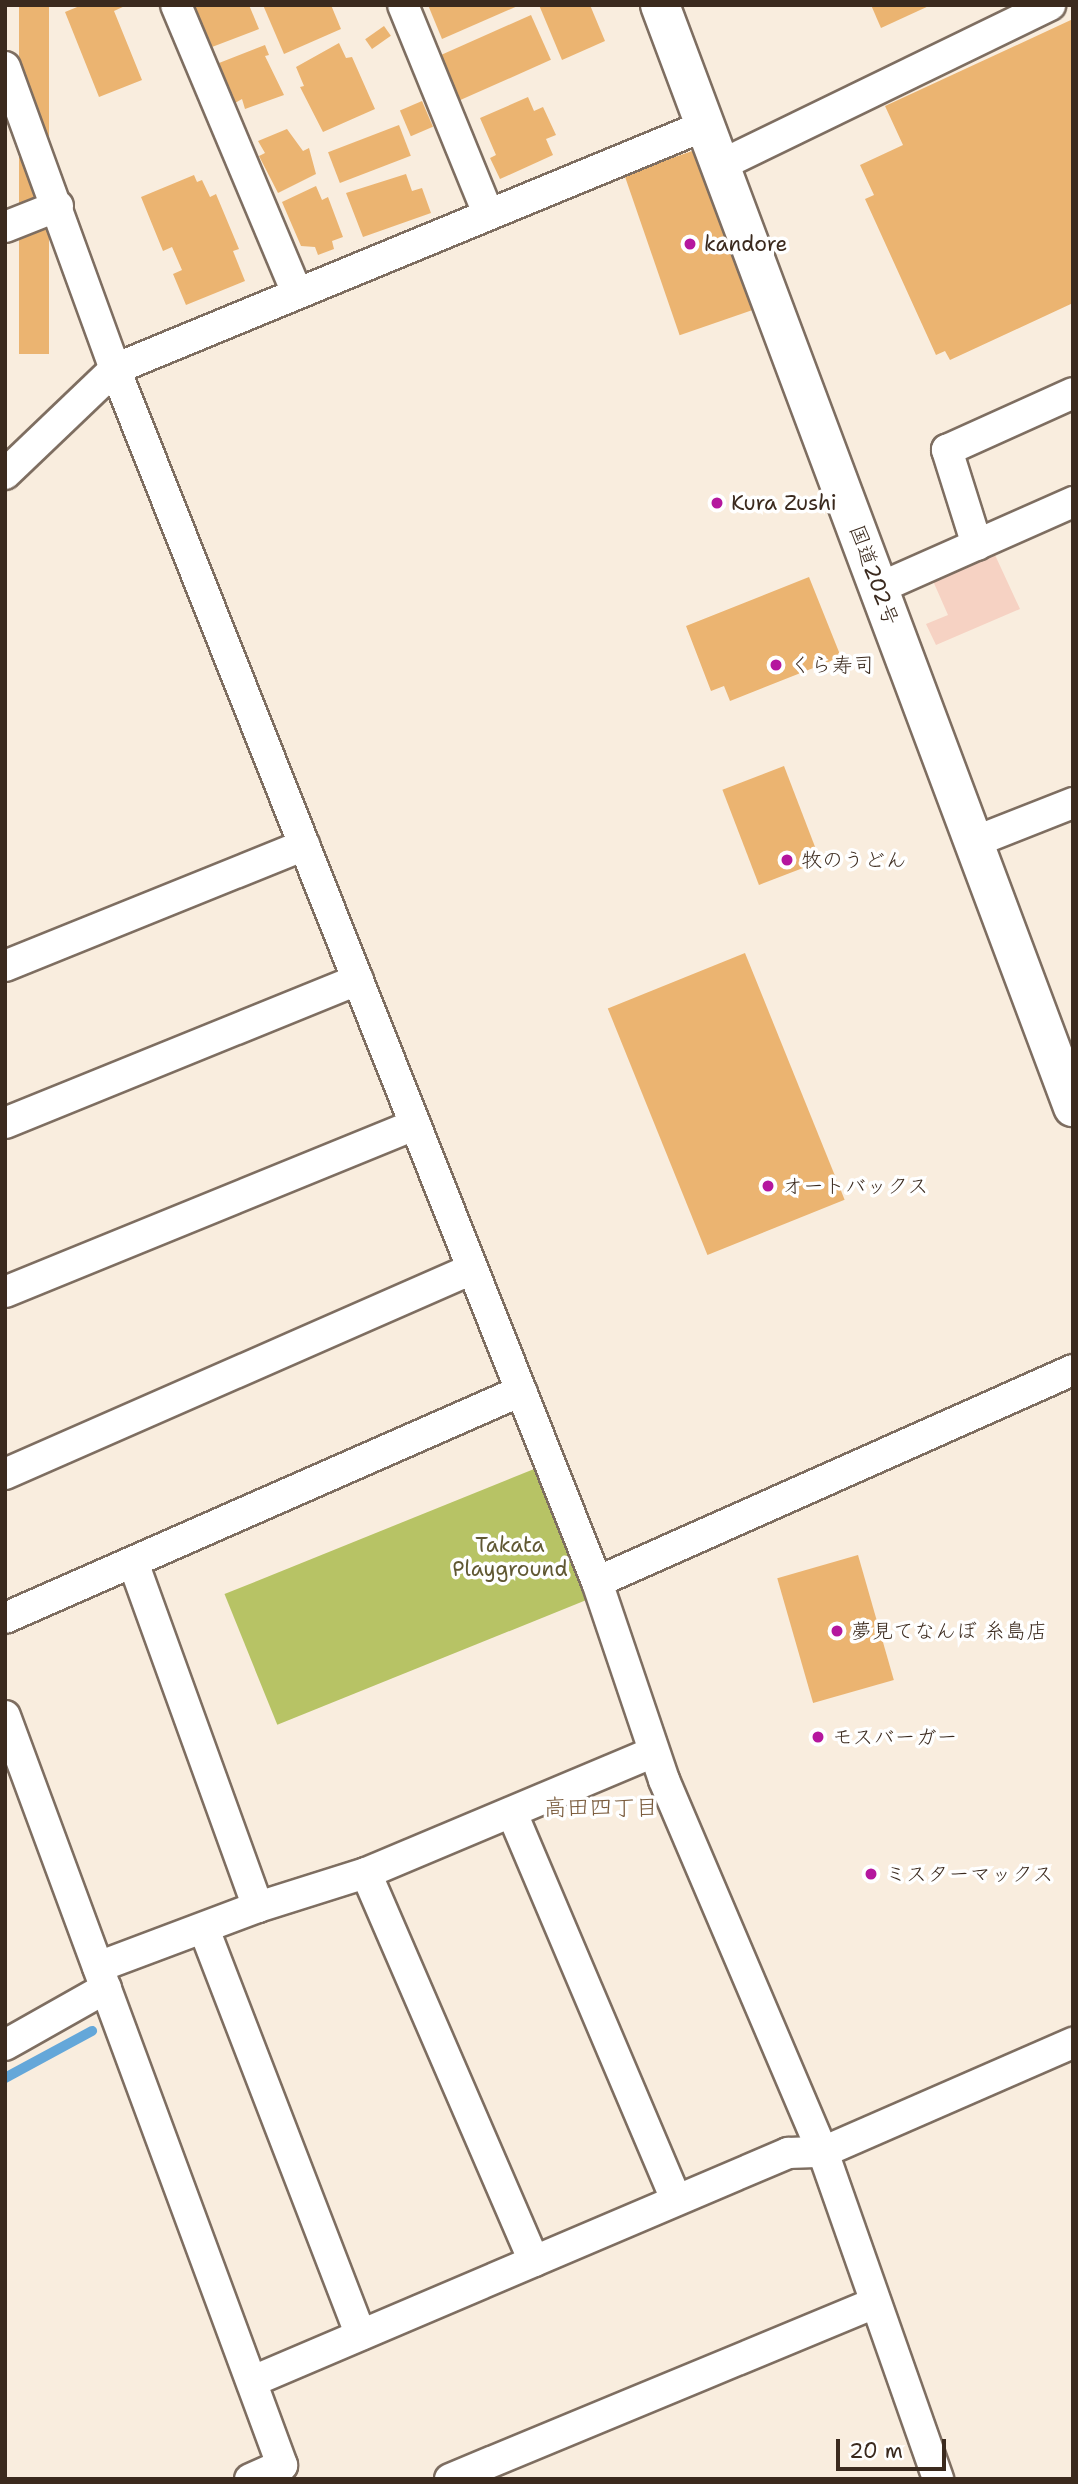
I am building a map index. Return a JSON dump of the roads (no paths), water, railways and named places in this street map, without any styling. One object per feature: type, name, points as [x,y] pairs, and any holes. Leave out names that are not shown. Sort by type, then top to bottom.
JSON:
[{"type":"highway","name":"国道202号","points":[[660,5],[1073,1107]]},
{"type":"street","points":[[176,5],[297,293]]},
{"type":"street","points":[[403,5],[488,213]]},
{"type":"street","points":[[721,165],[1050,5]]},
{"type":"street","points":[[5,67],[58,206],[115,369],[597,1582],[654,1752],[823,2152],[937,2479]]},
{"type":"street","points":[[5,474],[115,369],[706,125]]},
{"type":"street","points":[[5,227],[58,206]]},
{"type":"street","points":[[977,545],[947,450],[1073,393]]},
{"type":"street","points":[[879,588],[1073,502]]},
{"type":"street","points":[[974,842],[1073,803]]},
{"type":"street","points":[[5,967],[304,845]]},
{"type":"street","points":[[5,1123],[358,981]]},
{"type":"street","points":[[5,1292],[415,1125]]},
{"type":"street","points":[[5,1474],[472,1269]]},
{"type":"street","points":[[597,1582],[1073,1370]]},
{"type":"street","points":[[5,1618],[521,1391]]},
{"type":"street","points":[[133,1562],[258,1907]]},
{"type":"street","points":[[5,1716],[285,2472],[250,2479]]},
{"type":"street","points":[[5,2045],[102,1977],[204,1929],[258,1907],[366,1873],[654,1752]]},
{"type":"street","points":[[512,1813],[676,2200]]},
{"type":"street","points":[[366,1873],[534,2261]]},
{"type":"street","points":[[204,1929],[361,2335]]},
{"type":"street","points":[[253,2381],[788,2153],[823,2152],[1073,2043]]},
{"type":"street","points":[[450,2479],[875,2303]]},
{"type":"waterway","points":[[5,2078],[92,2031]]},
{"type":"place","name":"kandore","points":[[690,244]]},
{"type":"place","name":"Kura Zushi","points":[[717,503]]},
{"type":"place","name":"くら寿司","points":[[776,665]]},
{"type":"place","name":"牧のうどん","points":[[787,860]]},
{"type":"place","name":"オートバックス","points":[[768,1186]]},
{"type":"place","name":"夢見てなんぼ 糸島店","points":[[837,1631]]},
{"type":"place","name":"モスバーガー","points":[[818,1737]]},
{"type":"place","name":"ミスターマックス","points":[[871,1874]]},
{"type":"district","name":"高田四丁目","points":[[601,1807]]},
{"type":"park label","name":"Takata Playground","points":[[510,1557]]}]
